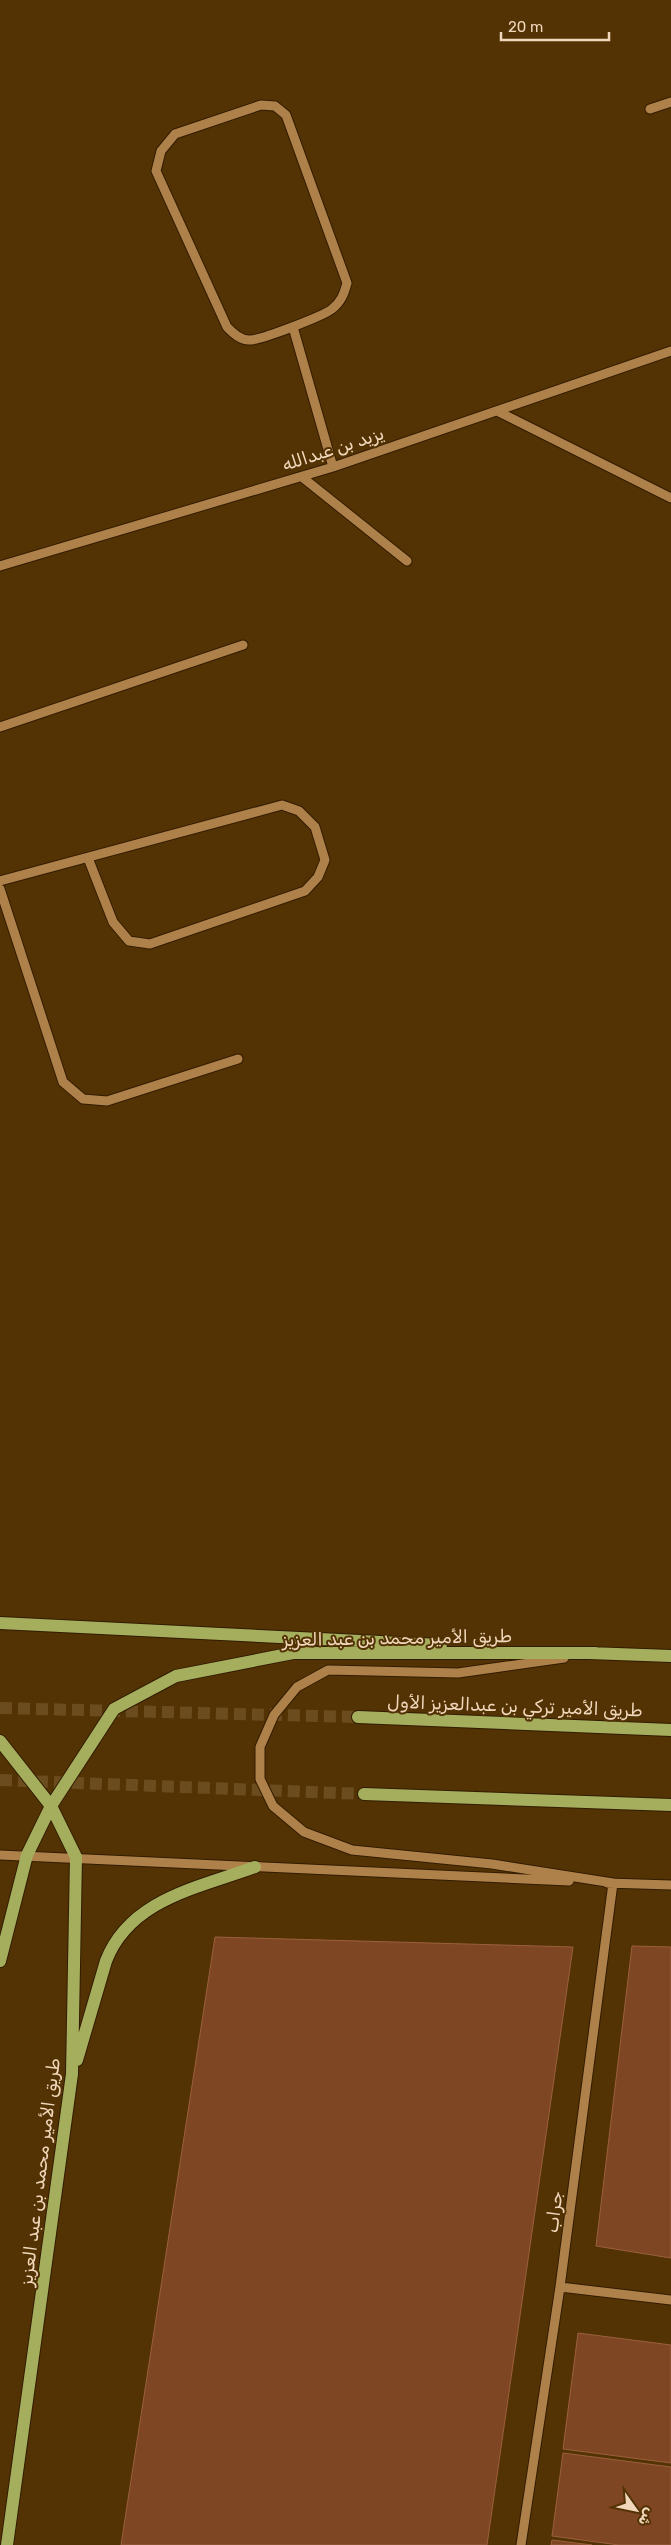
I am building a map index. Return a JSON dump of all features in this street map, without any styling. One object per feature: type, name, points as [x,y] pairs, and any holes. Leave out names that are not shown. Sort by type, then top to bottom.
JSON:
[{"type":"main road","points":[[0,1623],[671,1656]]},
{"type":"main road","name":"طريق الأمير محمد بن عبد العزيز","points":[[0,1960],[27,1855],[52,1806],[114,1709],[176,1676],[293,1653],[596,1653]]},
{"type":"main road","name":"طريق الأمير تركي بن عبدالعزيز الأول","points":[[358,1717],[671,1730]]},
{"type":"main road","name":"طريق الأمير محمد بن عبد العزيز","points":[[0,1740],[52,1806],[76,1857],[72,2074],[7,2545]]},
{"type":"main road","points":[[364,1794],[671,1805]]},
{"type":"main road","points":[[72,2074],[106,1961],[112,1946],[121,1932],[132,1920],[161,1902],[255,1867]]},
{"type":"street","points":[[650,109],[671,102]]},
{"type":"street","points":[[261,105],[275,106],[286,115],[347,283],[343,297],[332,310],[293,327],[250,341],[236,336],[227,327],[156,171],[161,151],[175,134],[261,105]]},
{"type":"street","points":[[293,327],[334,467]]},
{"type":"street","name":"يزيد بن عبدالله","points":[[0,566],[334,467],[671,351]]},
{"type":"street","points":[[497,411],[671,498]]},
{"type":"street","points":[[302,477],[407,561]]},
{"type":"street","points":[[0,727],[243,645]]},
{"type":"street","points":[[0,881],[282,805],[299,811],[315,827],[325,860],[318,878],[305,891],[150,944],[129,941],[113,922],[88,858]]},
{"type":"street","points":[[0,889],[63,1082],[83,1099],[107,1100],[238,1059]]},
{"type":"street","points":[[596,1653],[458,1673],[328,1670],[297,1687],[274,1716],[260,1747],[260,1779],[273,1806],[304,1832],[352,1850],[492,1864],[613,1883]]},
{"type":"street","points":[[0,1855],[671,1885]]},
{"type":"street","name":"جراب","points":[[521,2545],[560,2287],[613,1883]]},
{"type":"street","points":[[560,2287],[671,2300]]},
{"type":"building","points":[[215,1937],[573,1947],[487,2545],[121,2545]]},
{"type":"building","points":[[632,1946],[671,1947],[671,2258],[596,2246]]},
{"type":"building","points":[[578,2333],[671,2345],[671,2463],[563,2449]]},
{"type":"building","points":[[563,2453],[671,2467],[671,2545],[619,2545],[552,2536]]},
{"type":"building","points":[[552,2540],[592,2545],[551,2545]]},
{"type":"tunnel","points":[[0,1708],[358,1717]]},
{"type":"tunnel","points":[[0,1780],[364,1794]]}]
